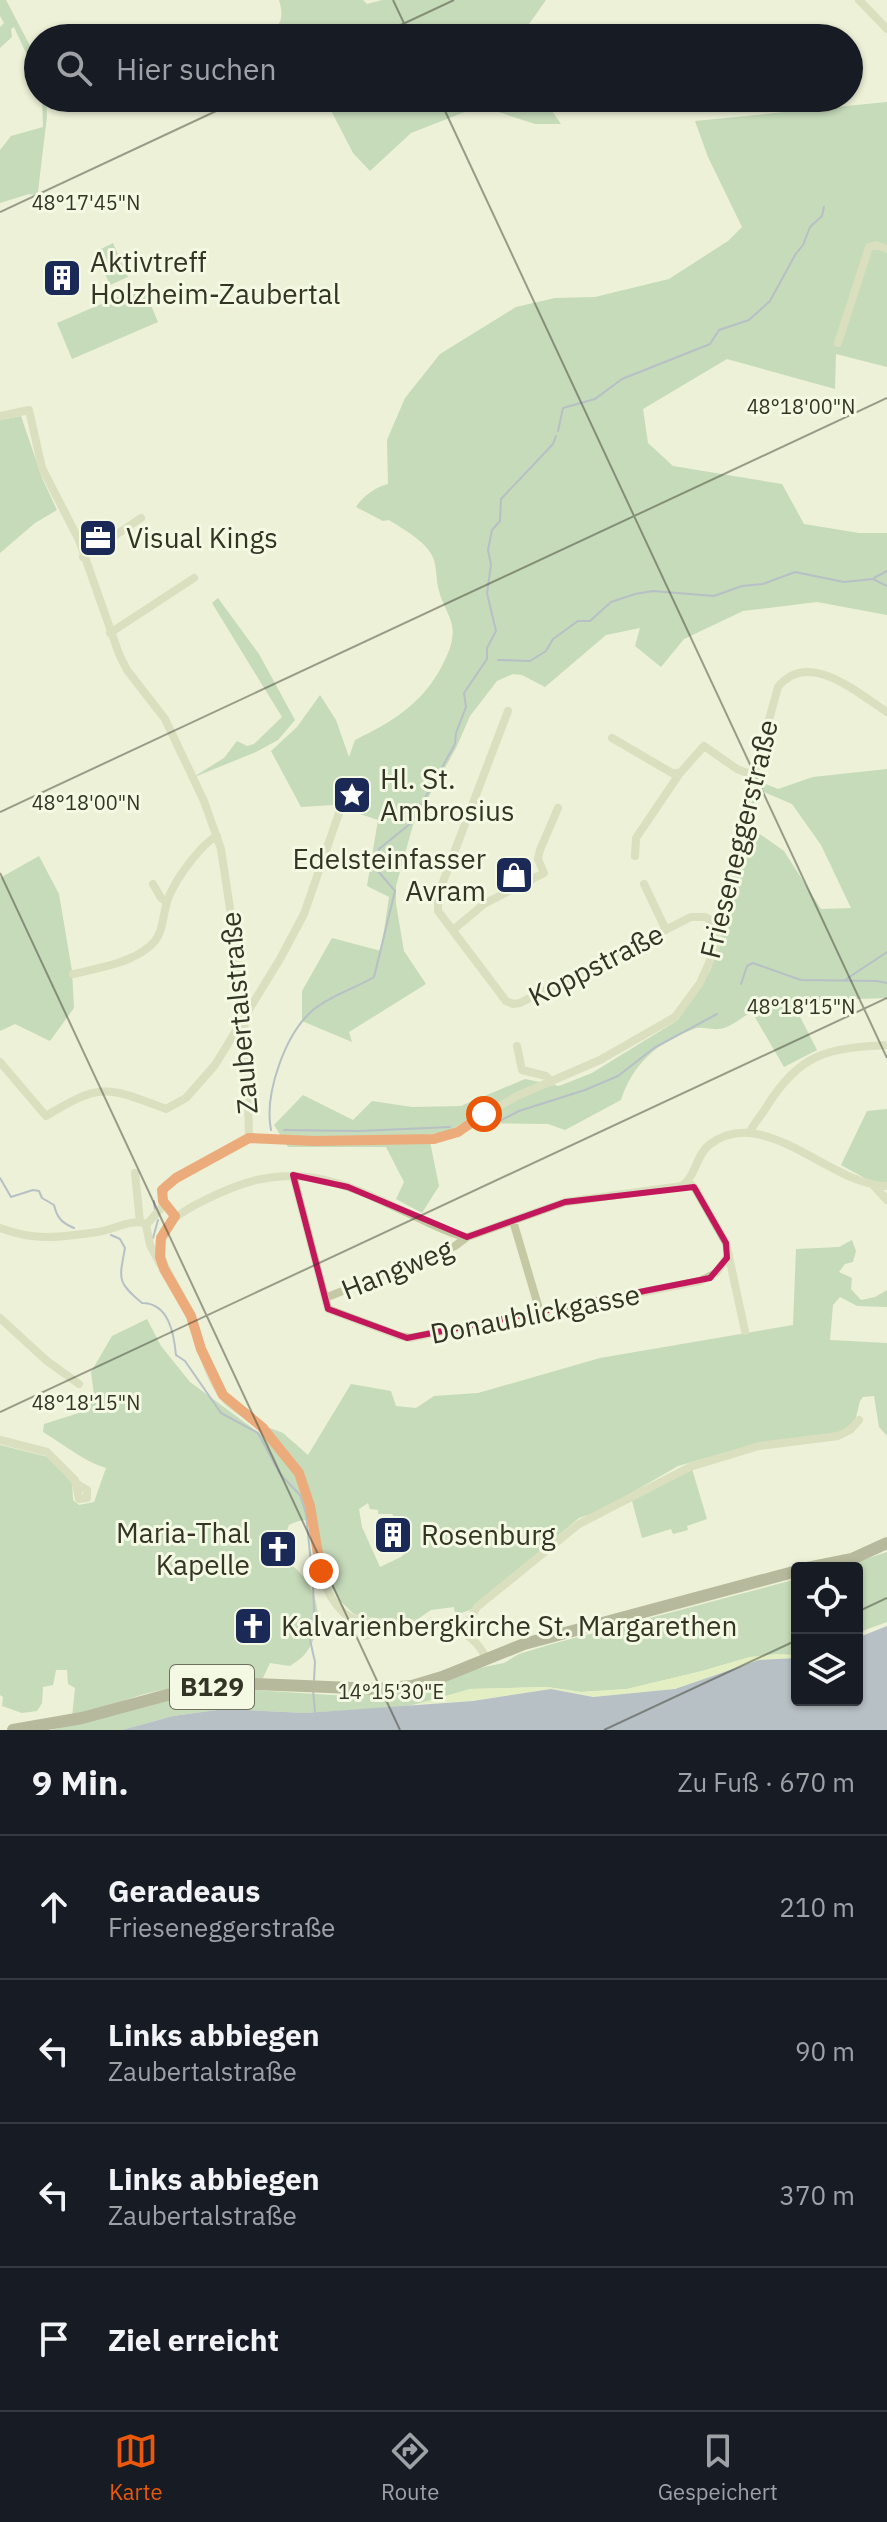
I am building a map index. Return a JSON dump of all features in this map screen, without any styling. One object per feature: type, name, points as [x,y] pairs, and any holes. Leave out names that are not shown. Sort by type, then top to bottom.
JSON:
[{"type":"main road","points":[[824,1562],[886,1543]]},
{"type":"main road","name":"B129","points":[[13,1730],[73,1720],[167,1695],[215,1686],[405,1688],[442,1677],[516,1646],[791,1573]]},
{"type":"street","points":[[859,0],[887,29]]},
{"type":"street","points":[[838,343],[869,247],[876,245],[887,249]]},
{"type":"street","name":"Zaubertalstraße","points":[[0,416],[29,410],[42,468],[79,540],[110,633],[127,670],[165,719],[217,836],[235,942],[244,1020],[249,1138],[166,1185],[162,1193],[165,1204]]},
{"type":"street","points":[[83,557],[141,518]]},
{"type":"street","points":[[110,633],[194,578]]},
{"type":"street","name":"Frieseneggerstraße","points":[[249,1138],[314,1141],[436,1138],[458,1132],[508,1100],[600,1060],[675,1017],[707,971],[721,926],[740,825],[776,691],[781,683],[793,674],[807,670],[826,675],[887,712]]},
{"type":"street","name":"Koppstraße","points":[[508,711],[438,895],[438,911],[502,996],[513,1004],[543,993],[695,916],[711,919],[721,926]]},
{"type":"street","points":[[612,738],[672,773],[680,773]]},
{"type":"street","points":[[635,856],[636,838],[680,773],[706,746],[737,769],[755,776]]},
{"type":"street","points":[[453,930],[484,904],[544,873],[538,859],[558,808]]},
{"type":"street","points":[[0,1062],[46,1116],[81,1096],[108,1090],[166,1109],[186,1098],[208,1075],[244,1020],[300,922],[339,813]]},
{"type":"street","points":[[73,974],[125,960],[152,945],[160,934],[170,894],[199,851],[217,836]]},
{"type":"street","points":[[153,884],[167,902]]},
{"type":"street","points":[[644,884],[666,930]]},
{"type":"street","points":[[750,1132],[783,1081],[805,1063],[843,1049],[887,1045]]},
{"type":"street","points":[[517,1046],[522,1070],[546,1076],[552,1082]]},
{"type":"street","points":[[745,1331],[722,1234],[688,1181],[710,1144],[732,1133],[750,1132],[801,1151],[874,1186],[887,1200]]},
{"type":"street","points":[[135,1173],[151,1250],[157,1262],[163,1265]]},
{"type":"street","points":[[293,1175],[325,1298]]},
{"type":"street","points":[[467,1237],[348,1187],[293,1175],[271,1176],[242,1183],[175,1216],[161,1238],[163,1265],[191,1316],[201,1349],[223,1395],[262,1427],[299,1473],[310,1506],[321,1571],[334,1600],[354,1619],[398,1625],[439,1623],[462,1632],[478,1644],[486,1658]]},
{"type":"street","name":"Hangweg","points":[[325,1298],[455,1246],[467,1237],[565,1202],[679,1187],[688,1181]]},
{"type":"street","points":[[874,1186],[887,1186]]},
{"type":"street","points":[[0,1228],[39,1238],[106,1230],[143,1223],[165,1204],[175,1216]]},
{"type":"street","points":[[513,1221],[540,1312]]},
{"type":"street","name":"Donaublickgasse","points":[[325,1298],[331,1311],[405,1338],[706,1280],[716,1273],[729,1255]]},
{"type":"street","points":[[0,1318],[47,1361],[79,1384]]},
{"type":"street","points":[[462,1632],[477,1607],[579,1524],[690,1467],[767,1444],[836,1436],[850,1430],[859,1420]]},
{"type":"street","points":[[0,1440],[47,1452],[77,1484]]},
{"type":"street","points":[[365,1636],[398,1625]]},
{"type":"highlighted area","points":[[293,1175],[348,1187],[467,1237],[565,1202],[694,1187],[726,1243],[727,1258],[710,1278],[407,1338],[328,1309]]},
{"type":"shaded area","points":[[0,0],[6,0],[24,34],[24,49],[14,27],[11,29],[12,37],[0,48],[0,27],[4,23],[0,16]]},
{"type":"shaded area","points":[[279,0],[363,0],[367,4],[382,0],[546,0],[529,24],[279,24]]},
{"type":"shaded area","points":[[887,102],[887,367],[836,354],[835,389],[727,359],[643,409],[648,443],[673,466],[782,484],[804,524],[859,533],[887,533],[887,615],[817,602],[743,611],[684,639],[661,667],[635,646],[640,628],[606,635],[545,687],[522,675],[513,674],[497,681],[470,716],[456,748],[413,825],[396,886],[404,951],[426,984],[349,1032],[352,1042],[302,1021],[302,991],[332,938],[381,951],[389,897],[367,886],[378,820],[333,805],[301,807],[271,751],[297,727],[320,695],[336,720],[349,757],[355,740],[394,719],[425,691],[442,666],[452,641],[452,625],[440,595],[435,564],[427,548],[389,520],[383,521],[356,507],[370,492],[388,484],[387,440],[405,398],[440,354],[516,307],[555,298],[595,297],[669,279],[728,241],[742,227],[708,157],[695,121],[786,112],[863,112],[863,104]]},
{"type":"shaded area","points":[[42,112],[47,112],[37,200],[29,194],[0,203],[0,150],[11,136],[43,127]]},
{"type":"shaded area","points":[[332,112],[465,112],[411,133],[370,171],[353,153]]},
{"type":"shaded area","points":[[498,112],[553,112],[561,124],[535,124]]},
{"type":"shaded area","points":[[113,243],[128,277],[110,285],[95,252]]},
{"type":"shaded area","points":[[143,286],[158,322],[72,359],[57,323]]},
{"type":"shaded area","points":[[21,416],[42,478],[57,510],[35,523],[0,553],[0,420]]},
{"type":"shaded area","points":[[218,598],[259,654],[295,720],[278,740],[192,778],[224,758],[237,741],[247,746],[254,744],[282,717],[212,603]]},
{"type":"shaded area","points":[[887,769],[887,998],[792,1001],[817,1050],[784,1067],[752,1012],[723,1028],[697,1028],[681,1034],[639,1065],[621,1100],[565,1130],[548,1124],[466,1123],[430,1142],[439,1186],[422,1213],[396,1199],[404,1182],[386,1147],[288,1147],[274,1125],[303,1095],[353,1120],[372,1101],[412,1107],[461,1106],[525,1079],[559,1086],[592,1073],[678,1020],[710,971],[721,942],[737,853],[758,781],[778,789],[813,777]],"holes":[[[759,790],[792,804],[821,845],[851,908],[821,909],[784,851],[747,825]]]},
{"type":"shaded area","points":[[39,856],[59,894],[72,971],[74,1008],[50,1041],[15,1024],[0,1031],[0,878]]},
{"type":"shaded area","points":[[887,1109],[887,1183],[870,1181],[841,1165],[867,1111]]},
{"type":"shaded area","points":[[852,1240],[856,1251],[853,1262],[845,1264],[839,1272],[852,1278],[851,1289],[861,1300],[887,1290],[887,1307],[857,1306],[840,1297],[833,1305],[830,1340],[887,1343],[887,1436],[879,1427],[874,1396],[863,1397],[855,1421],[839,1434],[752,1445],[678,1466],[600,1511],[579,1518],[470,1610],[455,1615],[454,1607],[431,1610],[415,1621],[354,1614],[339,1600],[327,1578],[316,1524],[306,1520],[296,1522],[289,1525],[283,1541],[272,1539],[268,1548],[303,1576],[317,1608],[318,1620],[312,1643],[303,1656],[290,1666],[270,1663],[263,1678],[189,1684],[144,1694],[72,1717],[75,1688],[68,1684],[67,1670],[56,1670],[53,1685],[43,1687],[42,1703],[37,1711],[22,1713],[2,1706],[0,1445],[48,1457],[72,1483],[73,1500],[79,1505],[94,1502],[106,1468],[43,1432],[44,1424],[82,1412],[94,1395],[91,1372],[112,1336],[147,1319],[161,1346],[190,1382],[263,1436],[270,1428],[283,1433],[308,1455],[351,1384],[391,1391],[396,1406],[416,1408],[434,1396],[478,1393],[600,1358],[793,1325],[796,1249],[839,1247]],"holes":[[[368,1503],[370,1509],[378,1510],[378,1514],[392,1514],[412,1540],[409,1543],[411,1549],[380,1567],[362,1527],[359,1509]]]},
{"type":"shaded area","points":[[692,1469],[707,1519],[687,1526],[688,1530],[673,1534],[671,1529],[642,1538],[632,1501]]},
{"type":"shaded area","points":[[887,1552],[887,1622],[863,1631],[863,1562],[857,1562]]},
{"type":"shaded area","points":[[791,1581],[791,1655],[750,1657],[627,1689],[581,1692],[547,1687],[470,1689],[402,1707],[305,1713],[224,1709],[173,1716],[122,1730],[51,1730],[188,1695],[238,1689],[347,1696],[414,1691],[474,1669],[504,1663],[519,1654]]},
{"type":"sand","points":[[791,1655],[791,1658],[759,1660],[675,1689],[593,1697],[551,1689],[473,1701],[416,1704],[470,1689],[547,1687],[581,1692],[627,1689],[750,1657]]},
{"type":"water","points":[[887,1626],[887,1730],[122,1730],[173,1716],[224,1709],[305,1713],[473,1701],[551,1689],[593,1697],[675,1689],[759,1660],[791,1658],[791,1706],[863,1706],[863,1636]]},
{"type":"waterway","points":[[558,431],[563,408],[595,399],[622,379],[710,344],[719,330],[749,320],[770,301],[803,245],[810,227],[822,216],[824,207]]},
{"type":"waterway","points":[[271,1130],[274,1083],[294,1034],[320,1005],[374,977],[395,891],[378,871],[379,849],[411,823],[455,744],[466,707],[464,693],[487,659],[487,648],[496,631],[487,593],[491,565],[488,550],[492,530],[500,521],[501,499],[553,444],[556,436]]},
{"type":"waterway","points":[[874,578],[887,571]]},
{"type":"waterway","points":[[498,660],[530,661],[546,651],[553,639],[578,621],[590,621],[611,602],[635,594],[653,591],[714,596],[742,586],[763,584],[795,572],[844,582],[873,579],[887,586]]},
{"type":"waterway","points":[[845,980],[887,952]]},
{"type":"waterway","points":[[741,984],[747,966],[753,963],[801,980],[887,983]]},
{"type":"waterway","points":[[494,1124],[519,1111],[618,1076],[654,1048],[717,1014]]},
{"type":"waterway","points":[[284,1130],[450,1127]]},
{"type":"waterway","points":[[0,1178],[11,1197],[39,1191],[42,1198],[54,1205],[61,1220],[74,1228]]},
{"type":"waterway","points":[[154,1201],[155,1210]]},
{"type":"waterway","points":[[153,1238],[158,1220]]},
{"type":"waterway","points":[[111,1235],[120,1239],[125,1248],[121,1274],[124,1285],[142,1303],[151,1304],[164,1314],[174,1338],[176,1355],[185,1361],[221,1413],[258,1433],[280,1474],[300,1495],[306,1514],[313,1583],[314,1610],[310,1640],[315,1662],[314,1680]]},
{"type":"waterway","points":[[313,1690],[315,1712]]},
{"type":"place","name":"Aktivtreff Holzheim-Zaubertal","points":[[62,278]]},
{"type":"place","name":"Visual Kings","points":[[98,538]]},
{"type":"place","name":"Hl. St. Ambrosius","points":[[352,795]]},
{"type":"place","name":"Edelsteinfasser Avram","points":[[514,875]]},
{"type":"place","name":"Rosenburg","points":[[393,1535]]},
{"type":"place","name":"Maria-Thal Kapelle","points":[[278,1549]]},
{"type":"place","name":"Kalvarienbergkirche St. Margarethen","points":[[253,1626]]},
{"type":"route","points":[[321,1571],[310,1506],[299,1473],[262,1427],[223,1395],[201,1349],[191,1316],[164,1269],[160,1257],[161,1238],[175,1216],[163,1201],[162,1190],[176,1178],[249,1138],[314,1141],[434,1139],[458,1132],[484,1114]]}]
